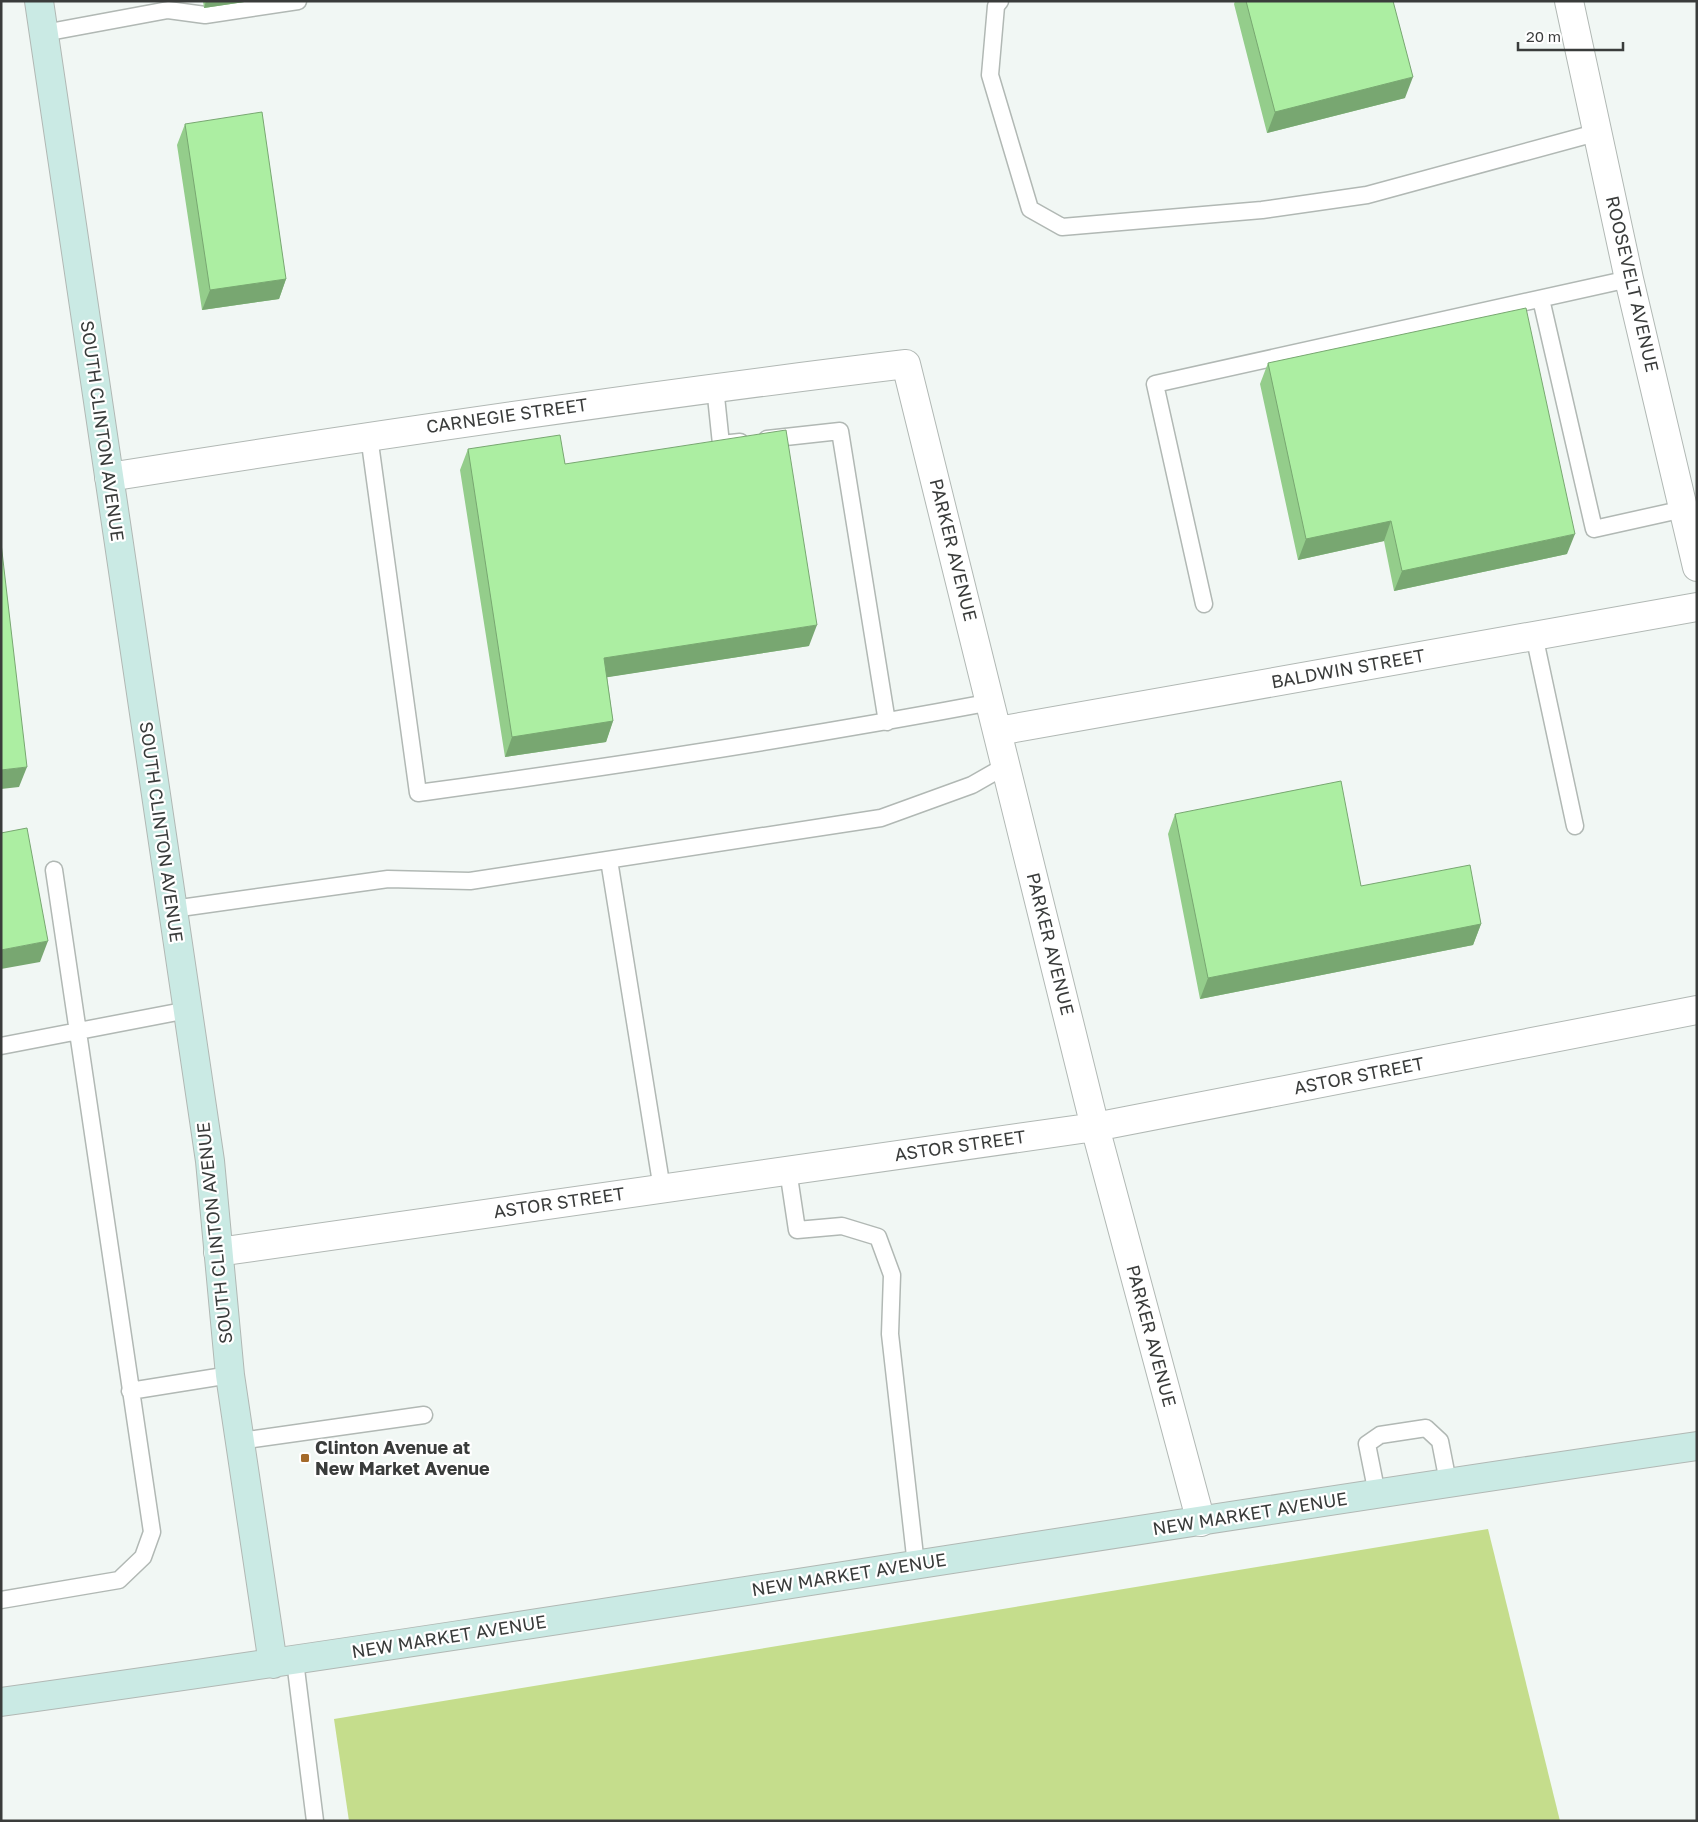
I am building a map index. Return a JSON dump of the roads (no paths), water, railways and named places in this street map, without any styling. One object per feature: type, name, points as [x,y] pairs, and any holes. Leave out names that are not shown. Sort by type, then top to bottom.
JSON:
[{"type":"street","name":"SOUTH CLINTON AVENUE","points":[[39,1],[210,1161],[230,1375],[240,1441],[284,1662]]},
{"type":"street","name":"ROOSEVELT AVENUE","points":[[1569,1],[1599,132],[1629,279],[1697,567]]},
{"type":"street","name":"CARNEGIE STREET","points":[[109,477],[369,436],[715,387],[906,364]]},
{"type":"street","name":"PARKER AVENUE","points":[[906,364],[992,702],[1095,1127],[1201,1522]]},
{"type":"street","name":"BALDWIN STREET","points":[[998,731],[1534,635],[1697,608]]},
{"type":"street","name":"ASTOR STREET","points":[[218,1252],[1095,1127],[1697,1010]]},
{"type":"street","name":"NEW MARKET AVENUE","points":[[1,1702],[284,1662],[1201,1522],[1448,1482],[1697,1446]]},
{"type":"lane","points":[[44,33],[168,10],[205,15],[298,1]]},
{"type":"lane","points":[[1000,1],[996,6],[990,75],[1030,209],[1062,227],[1262,210],[1367,195],[1599,132]]},
{"type":"lane","points":[[1204,604],[1155,384],[1629,279]]},
{"type":"lane","points":[[1541,298],[1594,529],[1684,509]]},
{"type":"lane","points":[[715,387],[721,444],[840,431],[888,722]]},
{"type":"lane","points":[[369,436],[418,793],[591,769],[888,722],[992,702]]},
{"type":"lane","points":[[1534,635],[1575,826]]},
{"type":"lane","points":[[172,909],[388,879],[470,881],[880,818],[972,785],[1007,765]]},
{"type":"lane","points":[[609,860],[662,1189]]},
{"type":"lane","points":[[1,1600],[119,1580],[143,1558],[152,1532],[76,1030],[54,870]]},
{"type":"lane","points":[[1,1046],[76,1030],[188,1010]]},
{"type":"lane","points":[[788,1170],[797,1230],[842,1226],[878,1237],[892,1275],[890,1334],[916,1565]]},
{"type":"lane","points":[[130,1390],[230,1375]]},
{"type":"lane","points":[[240,1441],[424,1415]]},
{"type":"lane","points":[[1377,1494],[1367,1444],[1380,1435],[1426,1428],[1440,1441],[1448,1482]]},
{"type":"lane","points":[[284,1662],[315,1821]]},
{"type":"place","name":"Clinton Avenue at New Market Avenue","points":[[305,1458]]}]
